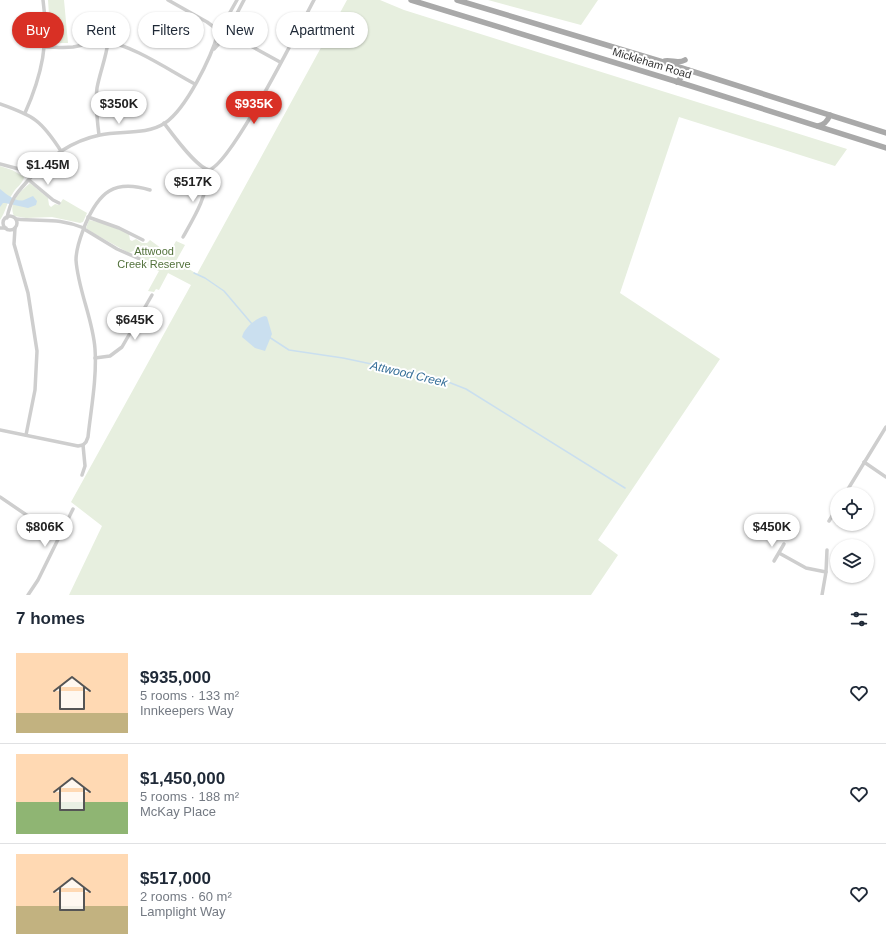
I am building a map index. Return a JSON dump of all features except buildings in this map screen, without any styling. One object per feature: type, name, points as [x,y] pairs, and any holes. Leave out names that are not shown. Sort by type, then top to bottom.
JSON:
[{"type":"main road","name":"Mickleham Road","points":[[411,0],[886,148]]},
{"type":"main road","name":"Mickleham Road","points":[[457,0],[663,62],[886,133]]},
{"type":"main road","points":[[663,62],[681,62],[685,60]]},
{"type":"main road","points":[[677,82],[681,68]]},
{"type":"main road","points":[[677,82],[688,70]]},
{"type":"main road","points":[[817,126],[826,122],[830,115]]},
{"type":"street","points":[[43,0],[44,12]]},
{"type":"street","points":[[168,0],[207,22],[212,27]]},
{"type":"street","points":[[230,12],[237,0]]},
{"type":"street","points":[[238,12],[244,0]]},
{"type":"street","points":[[164,123],[180,145],[203,168],[209,170],[215,168],[235,141],[265,92],[314,0]]},
{"type":"street","points":[[207,22],[212,23]]},
{"type":"street","points":[[25,113],[38,82],[45,48]]},
{"type":"street","points":[[99,135],[96,97],[107,48]]},
{"type":"street","points":[[125,48],[134,51],[195,84]]},
{"type":"street","points":[[255,48],[280,62]]},
{"type":"street","points":[[14,240],[4,225],[10,207],[17,192],[47,161],[60,151],[84,139],[99,135],[140,132],[149,130],[164,123],[179,110],[214,50]]},
{"type":"street","points":[[0,104],[25,113],[38,122],[44,127],[60,151]]},
{"type":"street","points":[[0,164],[19,169],[53,200],[59,203]]},
{"type":"street","points":[[183,237],[204,196],[208,184],[209,170]]},
{"type":"street","points":[[82,475],[85,466],[84,445],[88,437],[95,358],[93,338],[76,260],[78,244],[88,217],[96,202],[108,191],[114,188],[133,186],[150,190]]},
{"type":"street","points":[[10,207],[16,227],[14,240],[15,250],[28,293],[37,351],[35,390],[26,435]]},
{"type":"street","points":[[88,217],[119,228],[143,240]]},
{"type":"street","points":[[0,224],[5,219],[14,218],[29,220],[57,220],[70,223],[84,229],[117,249],[142,260]]},
{"type":"street","points":[[0,228],[8,229],[16,227],[29,220]]},
{"type":"street","points":[[95,358],[110,356],[122,347],[152,294]]},
{"type":"street","points":[[849,487],[886,427]]},
{"type":"street","points":[[0,430],[78,446],[84,445]]},
{"type":"street","points":[[864,462],[886,477]]},
{"type":"street","points":[[0,497],[59,537]]},
{"type":"street","points":[[28,595],[36,584],[72,509]]},
{"type":"street","points":[[774,561],[784,544]]},
{"type":"street","points":[[822,595],[826,572],[827,550]]},
{"type":"street","points":[[779,553],[806,568],[826,572]]},
{"type":"green space","points":[[48,0],[64,0],[68,43],[64,43],[64,12],[49,12]]},
{"type":"green space","name":"Attwood Creek Reserve","points":[[347,0],[380,0],[404,10],[847,149],[835,166],[679,117],[620,293],[720,359],[598,540],[618,555],[591,595],[69,595],[102,526],[71,502],[191,285],[168,273],[159,290],[156,289],[154,292],[148,291],[159,271],[147,266],[145,270],[138,266],[137,262],[141,261],[142,258],[138,256],[137,251],[135,250],[129,253],[93,233],[86,228],[89,220],[107,224],[129,234],[130,240],[132,241],[136,239],[142,243],[147,243],[150,240],[169,254],[176,241],[185,245],[176,261],[197,274],[321,48],[368,48],[368,12],[340,12]]},
{"type":"green space","points":[[488,0],[598,0],[581,25]]},
{"type":"green space","points":[[0,166],[12,170],[24,177],[11,196],[0,220]]},
{"type":"green space","points":[[30,183],[48,198],[49,205],[51,207],[55,204],[59,205],[63,199],[87,213],[83,222],[80,223],[52,217],[26,218],[14,216],[14,202],[19,194]]},
{"type":"water","points":[[0,189],[11,197],[21,201],[33,196],[37,201],[36,205],[28,208],[3,203],[0,207]]},
{"type":"water","points":[[265,316],[267,317],[272,334],[265,351],[255,348],[242,337],[245,330],[251,324]]},
{"type":"waterway","name":"Attwood Creek","points":[[194,273],[205,278],[224,291],[252,324]]},
{"type":"waterway","name":"Attwood Creek","points":[[269,337],[289,350],[343,358],[438,378],[466,389],[625,488]]}]
